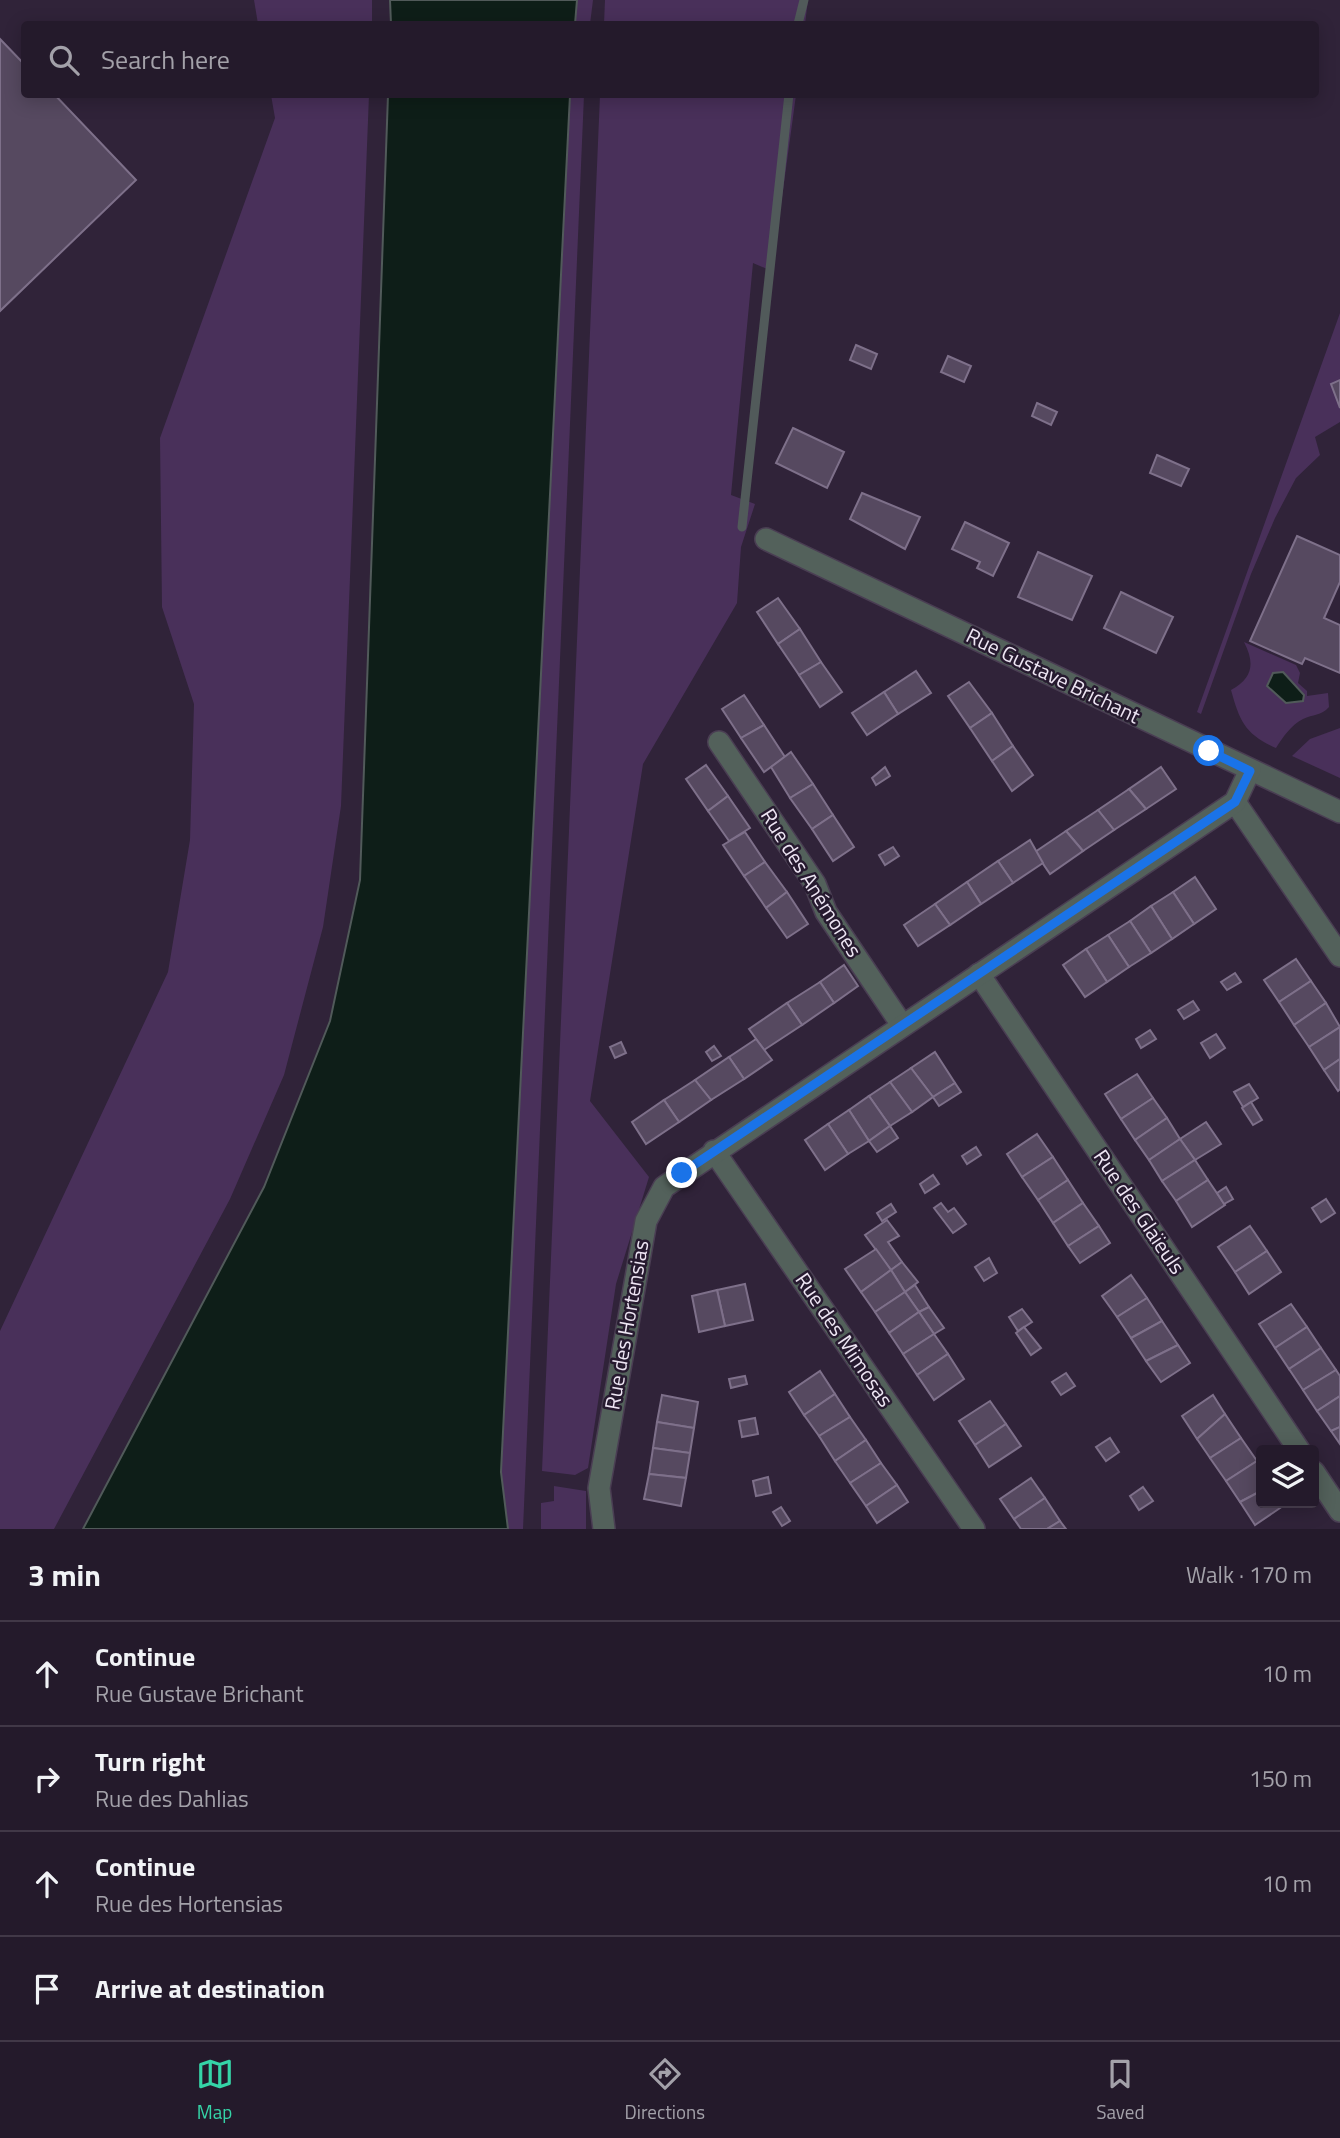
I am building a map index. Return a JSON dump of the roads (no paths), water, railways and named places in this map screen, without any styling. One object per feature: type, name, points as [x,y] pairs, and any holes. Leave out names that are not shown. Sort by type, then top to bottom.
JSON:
[{"type":"street","name":"Rue Gustave Brichant","points":[[766,539],[1340,812]]},
{"type":"street","name":"Rue des Anémones","points":[[719,742],[815,884],[827,912],[902,1025]]},
{"type":"street","points":[[1250,771],[1235,802],[1340,956]]},
{"type":"street","name":"Rue des Hortensias","points":[[604,1529],[599,1488],[646,1221],[664,1187],[1235,802]]},
{"type":"street","name":"Rue des Glaïeuls","points":[[979,974],[1296,1445]]},
{"type":"street","name":"Rue des Mimosas","points":[[714,1152],[974,1529]]},
{"type":"street","points":[[1319,1480],[1340,1511]]},
{"type":"waterway","points":[[799,21],[804,0]]},
{"type":"waterway","points":[[742,527],[789,98]]}]
